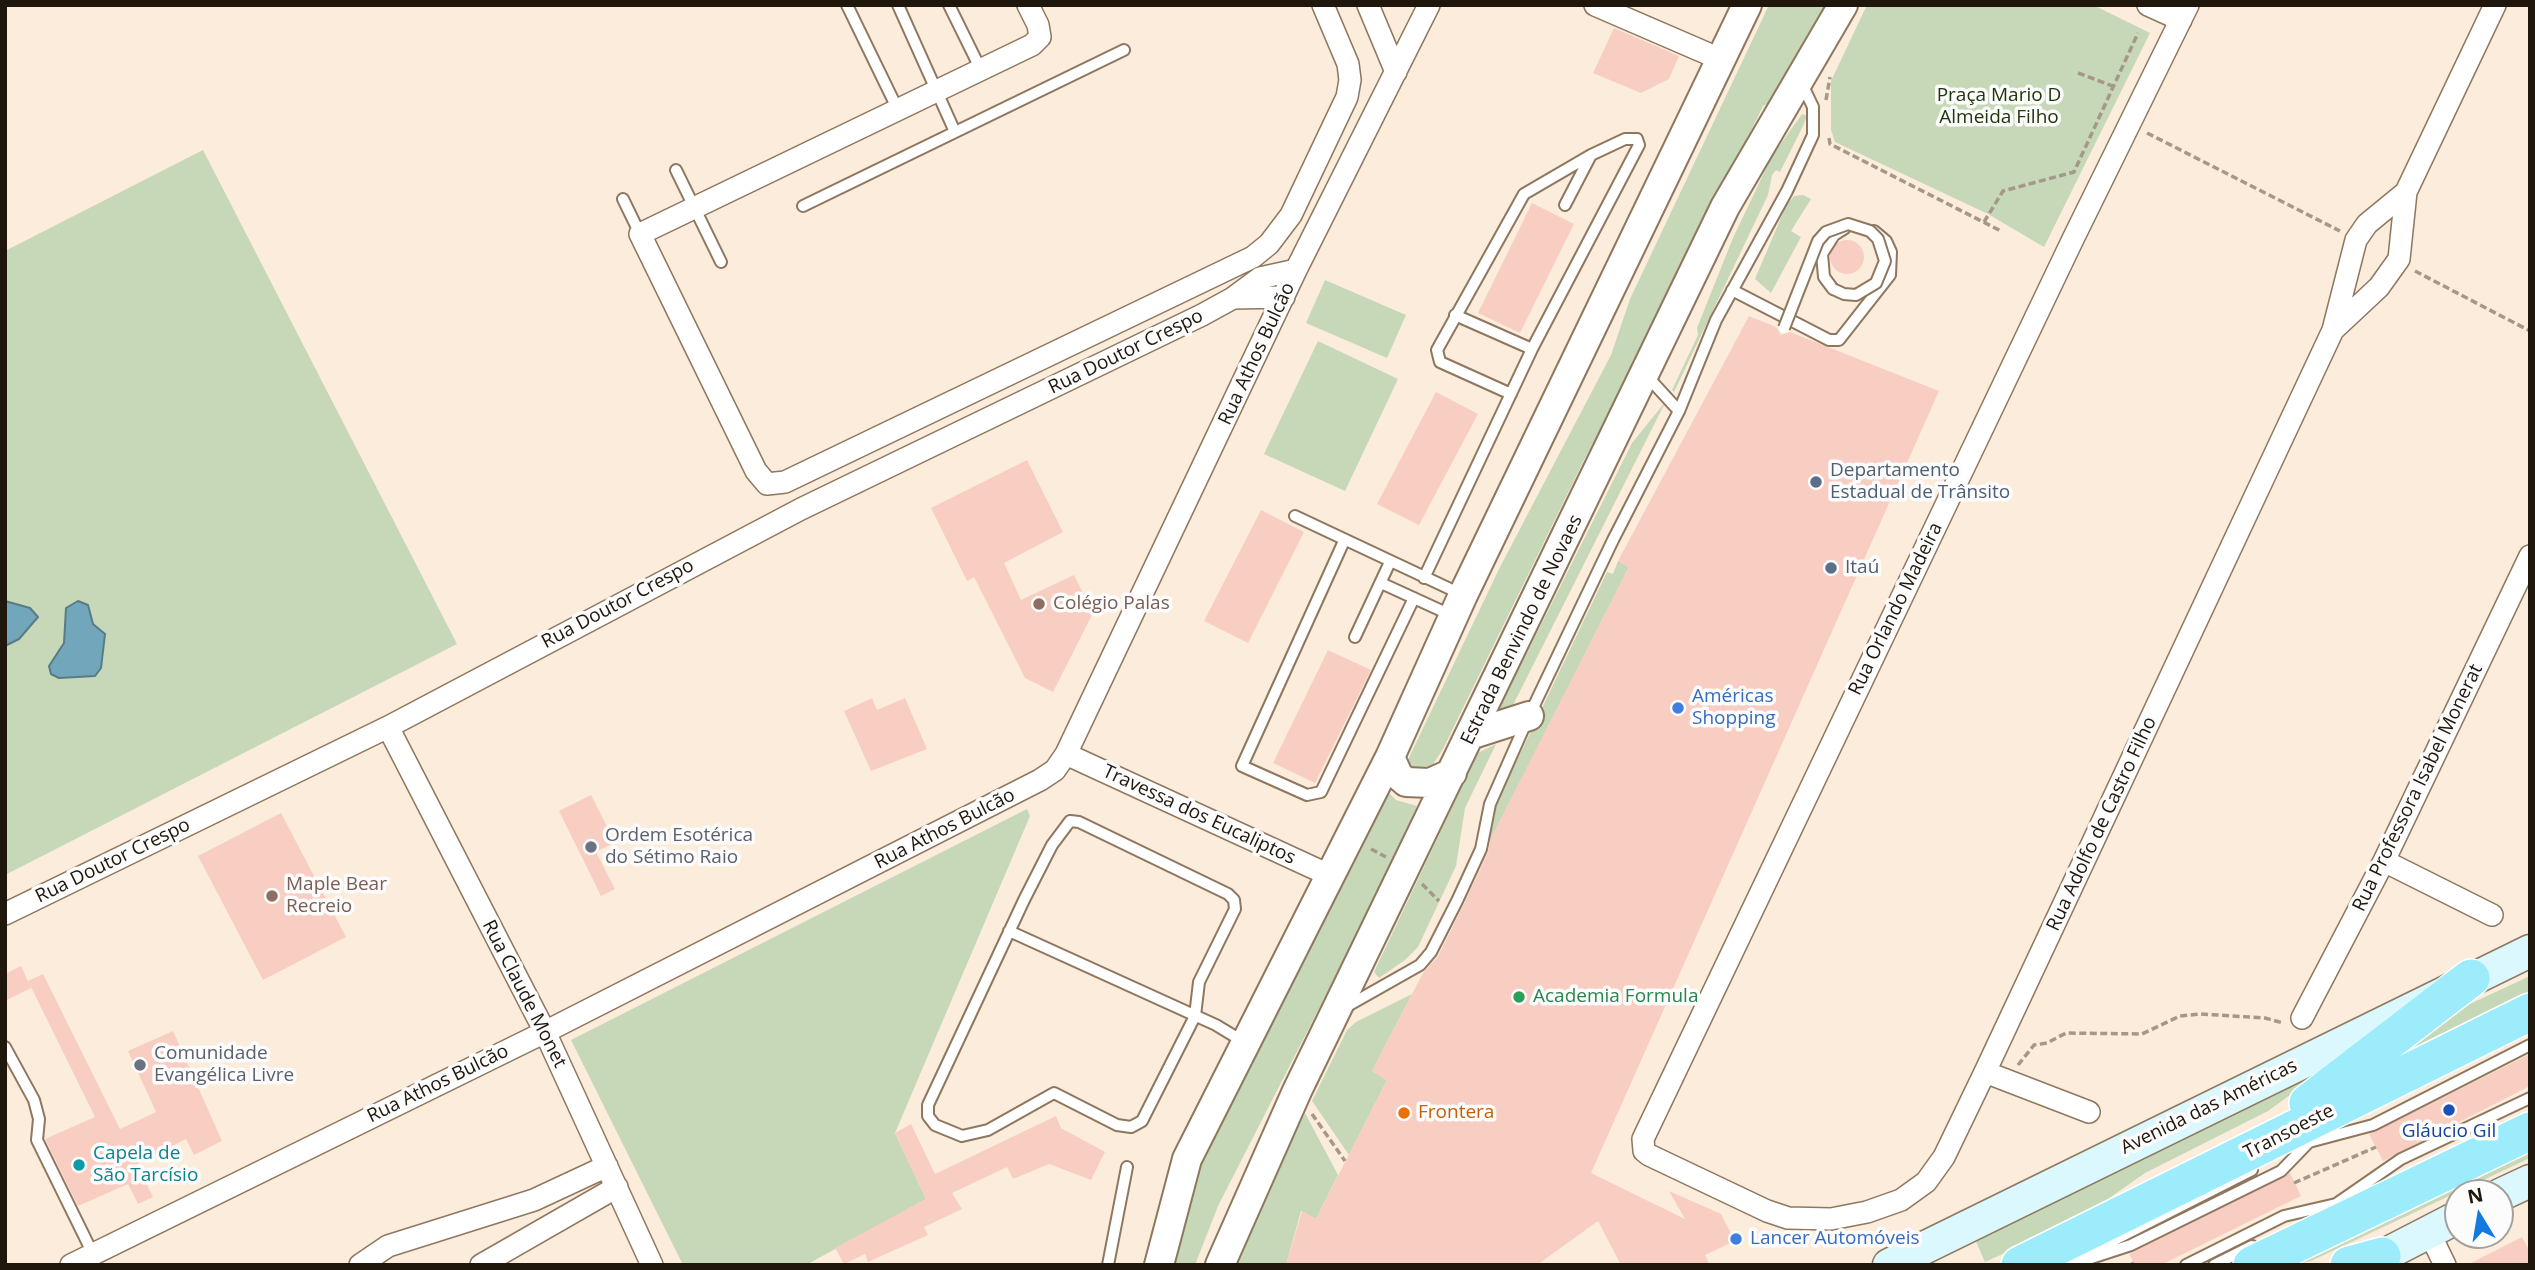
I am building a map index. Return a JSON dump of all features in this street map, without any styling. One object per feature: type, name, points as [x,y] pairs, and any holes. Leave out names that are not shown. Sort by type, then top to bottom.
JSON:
[{"type":"highway","points":[[2259,1159],[2471,978]]},
{"type":"highway","points":[[2020,1265],[2259,1159],[2530,1012]]},
{"type":"highway","points":[[2258,1253],[2530,1131]]},
{"type":"main road","name":"Avenida das Américas","points":[[1889,1265],[2530,951]]},
{"type":"main road","points":[[2514,1188],[2530,1181]]},
{"type":"main road","points":[[2365,1262],[2444,1224]]},
{"type":"street","points":[[1028,5],[1038,25],[1040,37],[1032,46],[640,234],[756,471],[767,484],[785,482],[1253,257],[1269,244],[1291,215],[1347,97],[1349,64],[1322,5]]},
{"type":"street","name":"Rua Athos Bulcão","points":[[71,1265],[545,1032],[1055,770],[1066,754],[1296,270],[1429,5]]},
{"type":"street","points":[[1595,5],[1720,59]]},
{"type":"street","points":[[1160,1265],[1187,1159],[1390,757],[1458,606],[1747,5]]},
{"type":"street","name":"Estrada Benvindo de Novaes","points":[[1220,1265],[1297,1091],[1473,734],[1725,207],[1762,139],[1801,81],[1843,5]]},
{"type":"street","points":[[2147,5],[2185,13]]},
{"type":"street","name":"Rua Adolfo de Castro Filho","points":[[2333,330],[2379,287],[2397,261],[2404,229],[2406,192],[2495,5]]},
{"type":"street","points":[[1371,12],[1411,41]]},
{"type":"street","points":[[1371,12],[1396,72]]},
{"type":"street","name":"Rua Orlando Madeira","points":[[1643,1139],[2185,13]]},
{"type":"street","name":"Rua Adolfo de Castro Filho","points":[[1643,1139],[1644,1151],[1648,1155],[1767,1212],[1788,1218],[1831,1219],[1867,1212],[1901,1200],[1926,1182],[1944,1157],[1985,1072],[2333,330],[2356,240],[2367,224],[2406,192]]},
{"type":"street","name":"Rua Doutor Crespo","points":[[5,914],[388,727],[801,509],[1233,298],[1261,278],[1296,270]]},
{"type":"street","name":"Rua Doutor Crespo","points":[[1233,298],[1284,297]]},
{"type":"street","name":"Rua Professora Isabel Monerat","points":[[2302,1018],[2384,861],[2530,556]]},
{"type":"street","points":[[1473,734],[1529,716]]},
{"type":"street","name":"Rua Claude Monet","points":[[388,727],[545,1032],[652,1265]]},
{"type":"street","name":"Travessa dos Eucaliptos","points":[[1066,754],[1331,876]]},
{"type":"street","points":[[1390,757],[1398,775],[1406,782],[1430,783],[1452,773]]},
{"type":"street","points":[[2384,861],[2492,915]]},
{"type":"street","points":[[1985,1072],[2089,1112]]},
{"type":"street","points":[[360,1265],[388,1246],[534,1200],[607,1166]]},
{"type":"street","points":[[481,1265],[617,1187]]},
{"type":"street","points":[[534,1200],[547,1225]]},
{"type":"street","points":[[2429,1232],[2445,1265]]},
{"type":"lane","points":[[848,5],[898,110]]},
{"type":"lane","points":[[898,5],[955,132]]},
{"type":"lane","points":[[949,5],[981,70]]},
{"type":"lane","points":[[803,206],[1124,50]]},
{"type":"lane","points":[[1338,1011],[1402,978],[1420,965],[1431,952],[1481,849],[1490,804],[1529,716],[1630,504],[1679,411],[1716,320],[1787,191],[1813,135],[1813,107],[1801,81]]},
{"type":"lane","points":[[1424,578],[1511,394],[1532,349],[1639,141],[1630,138],[1591,155],[1524,194],[1437,350],[1437,358],[1511,394]]},
{"type":"lane","points":[[1565,205],[1591,155]]},
{"type":"lane","points":[[676,170],[721,262]]},
{"type":"lane","points":[[623,199],[640,234]]},
{"type":"lane","points":[[1732,290],[1834,341],[1877,296],[1890,275],[1891,252],[1878,233],[1855,226],[1836,227],[1818,242],[1784,328]]},
{"type":"lane","points":[[1855,226],[1870,231],[1878,239],[1885,261],[1876,283],[1867,290],[1843,295],[1833,289],[1824,277],[1822,254],[1834,235],[1855,226]]},
{"type":"lane","points":[[1455,315],[1532,349]]},
{"type":"lane","points":[[1646,375],[1679,411]]},
{"type":"lane","points":[[1295,516],[1424,578],[1458,606]]},
{"type":"lane","points":[[1344,541],[1242,766],[1307,794],[1321,792],[1414,598]]},
{"type":"lane","points":[[1354,637],[1390,562]]},
{"type":"lane","points":[[1381,583],[1414,598],[1458,606]]},
{"type":"lane","points":[[1070,821],[1079,822],[1228,894],[1234,900],[1235,909],[1199,982],[1195,1016],[1150,1108],[1142,1121],[1131,1127],[1117,1125],[1054,1093],[974,1136],[962,1136],[935,1125],[928,1116],[928,1105],[1009,931],[1063,828],[1070,821]]},
{"type":"lane","points":[[1009,931],[1195,1016],[1245,1042]]},
{"type":"lane","points":[[2505,1044],[2530,1031]]},
{"type":"lane","points":[[2071,1265],[2130,1245],[2281,1171],[2309,1142],[2373,1125],[2530,1045]]},
{"type":"lane","points":[[5,1047],[34,1101],[39,1119],[37,1139],[93,1254]]},
{"type":"lane","points":[[2186,1265],[2284,1216],[2336,1204],[2401,1159],[2530,1098]]},
{"type":"lane","name":"Transoeste","points":[[2065,1265],[2259,1159],[2309,1142],[2358,1117]]},
{"type":"lane","points":[[1108,1265],[1127,1167]]},
{"type":"lane","points":[[2287,1228],[2409,1170]]},
{"type":"lane","points":[[2214,1265],[2258,1253]]},
{"type":"path","points":[[1983,222],[2003,191],[2074,172],[2138,33]]},
{"type":"path","points":[[1825,104],[1832,66]]},
{"type":"path","points":[[2078,73],[2115,87]]},
{"type":"path","points":[[2130,124],[2356,240]]},
{"type":"path","points":[[1828,135],[1830,144],[2001,231]]},
{"type":"path","points":[[2397,261],[2530,331]]},
{"type":"path","points":[[2005,1080],[2034,1045],[2047,1043],[2066,1033],[2142,1034],[2180,1016],[2201,1014],[2264,1018],[2288,1024],[2302,1018]]},
{"type":"path","points":[[1297,1091],[1345,1161]]},
{"type":"path","points":[[2294,1183],[2376,1147]]},
{"type":"green space","points":[[1769,5],[1825,5],[1775,100],[1763,106],[1675,287],[1583,462],[1443,749],[1432,766],[1420,767],[1412,777],[1404,768],[1500,567],[1611,355],[1630,299]]},
{"type":"green space","name":"Praça Mario D Almeida Filho","points":[[1867,5],[2093,5],[2150,33],[2044,247],[1988,214],[1835,142],[1831,130],[1831,81]]},
{"type":"green space","points":[[1802,114],[1807,116],[1802,128],[1780,172],[1776,170],[1772,175],[1768,195],[1674,392],[1672,390],[1698,335],[1697,328],[1733,238],[1772,156]]},
{"type":"green space","points":[[203,150],[457,644],[5,875],[5,251]]},
{"type":"green space","points":[[1803,195],[1811,199],[1791,231],[1801,237],[1771,293],[1755,279],[1786,206],[1794,196]]},
{"type":"green space","points":[[1325,280],[1406,315],[1387,358],[1306,323]]},
{"type":"green space","points":[[1318,341],[1398,379],[1345,491],[1264,454]]},
{"type":"green space","points":[[1666,401],[1513,705],[1502,710],[1500,707],[1632,443]]},
{"type":"green space","points":[[1618,561],[1629,567],[1486,849],[1489,819],[1607,572],[1613,574]]},
{"type":"green space","points":[[1496,744],[1465,808],[1456,866],[1418,947],[1379,978],[1374,972],[1478,753]]},
{"type":"green space","points":[[1385,789],[1396,800],[1417,806],[1358,932],[1218,1206],[1195,1265],[1166,1265],[1187,1181]]},
{"type":"green space","points":[[1027,809],[1030,816],[895,1133],[926,1199],[806,1265],[683,1265],[571,1040]]},
{"type":"green space","points":[[2530,976],[2530,999],[2358,1079],[2431,1022]]},
{"type":"green space","points":[[1412,994],[1372,1071],[1387,1080],[1349,1155],[1312,1101],[1347,1030],[1356,1022]]},
{"type":"green space","points":[[2360,1044],[2268,1111],[2145,1173],[2081,1218],[1985,1262],[1974,1237]]},
{"type":"green space","points":[[1305,1113],[1338,1175],[1316,1219],[1301,1211],[1286,1265],[1236,1265],[1267,1186]]},
{"type":"green space","points":[[2530,1137],[2530,1158],[2485,1179],[2452,1179]]},
{"type":"green space","points":[[2444,1183],[2444,1198],[2311,1261],[2293,1265]]},
{"type":"water","points":[[5,601],[30,608],[38,617],[19,639],[5,646]]},
{"type":"water","points":[[78,601],[88,605],[93,624],[105,634],[101,668],[95,676],[59,678],[51,674],[49,666],[64,643],[66,608]]},
{"type":"building","points":[[1614,28],[1679,56],[1669,79],[1641,93],[1593,73]]},
{"type":"building","points":[[1532,203],[1574,224],[1520,333],[1478,313]]},
{"type":"building","points":[[1847,240],[1859,245],[1864,257],[1859,269],[1847,274],[1835,269],[1830,257],[1835,245]]},
{"type":"building","name":"Américas Shopping","points":[[1749,316],[1776,327],[1781,335],[1790,332],[1939,391],[1591,1173],[1685,1219],[1669,1191],[1721,1214],[1735,1241],[1705,1255],[1710,1265],[1621,1265],[1598,1221],[1537,1265],[1286,1265],[1302,1211],[1316,1219],[1387,1080],[1372,1071],[1423,973],[1438,956],[1488,852],[1491,838],[1629,567],[1618,561]]},
{"type":"building","points":[[1436,392],[1478,414],[1419,525],[1377,504]]},
{"type":"building","name":"Colégio Palas","points":[[1027,460],[1063,532],[1004,563],[1021,600],[1074,575],[1093,613],[1053,692],[1025,678],[974,577],[967,581],[931,508]]},
{"type":"building","points":[[1261,510],[1304,532],[1248,643],[1204,621]]},
{"type":"building","points":[[1328,650],[1371,670],[1315,783],[1273,763]]},
{"type":"building","points":[[872,698],[877,710],[905,698],[927,749],[871,771],[844,711]]},
{"type":"building","name":"Ordem Esotérica do Sétimo Raio","points":[[591,795],[615,842],[596,852],[615,889],[601,896],[559,811]]},
{"type":"building","name":"Maple Bear Recreio","points":[[281,813],[346,937],[263,980],[198,856]]},
{"type":"building","points":[[21,966],[31,988],[5,1001],[5,974]]},
{"type":"building","points":[[43,974],[120,1129],[156,1112],[128,1051],[173,1031],[222,1141],[194,1155],[186,1139],[137,1164],[153,1197],[138,1204],[128,1184],[78,1206],[45,1139],[95,1117],[28,981]]},
{"type":"building","name":"Gláucio Gil","points":[[2530,1054],[2530,1086],[2383,1161],[2369,1134]]},
{"type":"building","points":[[1056,1116],[1061,1128],[1105,1152],[1091,1180],[1049,1164],[1013,1179],[1007,1167],[952,1193],[962,1209],[924,1227],[928,1235],[868,1262],[865,1254],[844,1264],[835,1248],[926,1199],[895,1133],[911,1124],[935,1174]]},
{"type":"building","points":[[2290,1173],[2301,1196],[2161,1265],[2135,1265],[2129,1254]]},
{"type":"building","points":[[2522,1237],[2530,1252],[2530,1265],[2467,1265],[2498,1249],[2514,1249],[2514,1241]]},
{"type":"place","name":"Departamento Estadual de Trânsito","points":[[1816,482]]},
{"type":"place","name":"Itaú","points":[[1831,568]]},
{"type":"place","name":"Colégio Palas","points":[[1039,604]]},
{"type":"place","name":"Américas Shopping","points":[[1678,708]]},
{"type":"place","name":"Ordem Esotérica do Sétimo Raio","points":[[591,847]]},
{"type":"place","name":"Maple Bear Recreio","points":[[272,896]]},
{"type":"place","name":"Academia Formula","points":[[1519,997]]},
{"type":"place","name":"Comunidade Evangélica Livre","points":[[140,1065]]},
{"type":"place","name":"Gláucio Gil","points":[[2449,1110]]},
{"type":"place","name":"Frontera","points":[[1404,1113]]},
{"type":"place","name":"Capela de São Tarcísio","points":[[79,1165]]},
{"type":"place","name":"Lancer Automóveis","points":[[1736,1239]]}]
